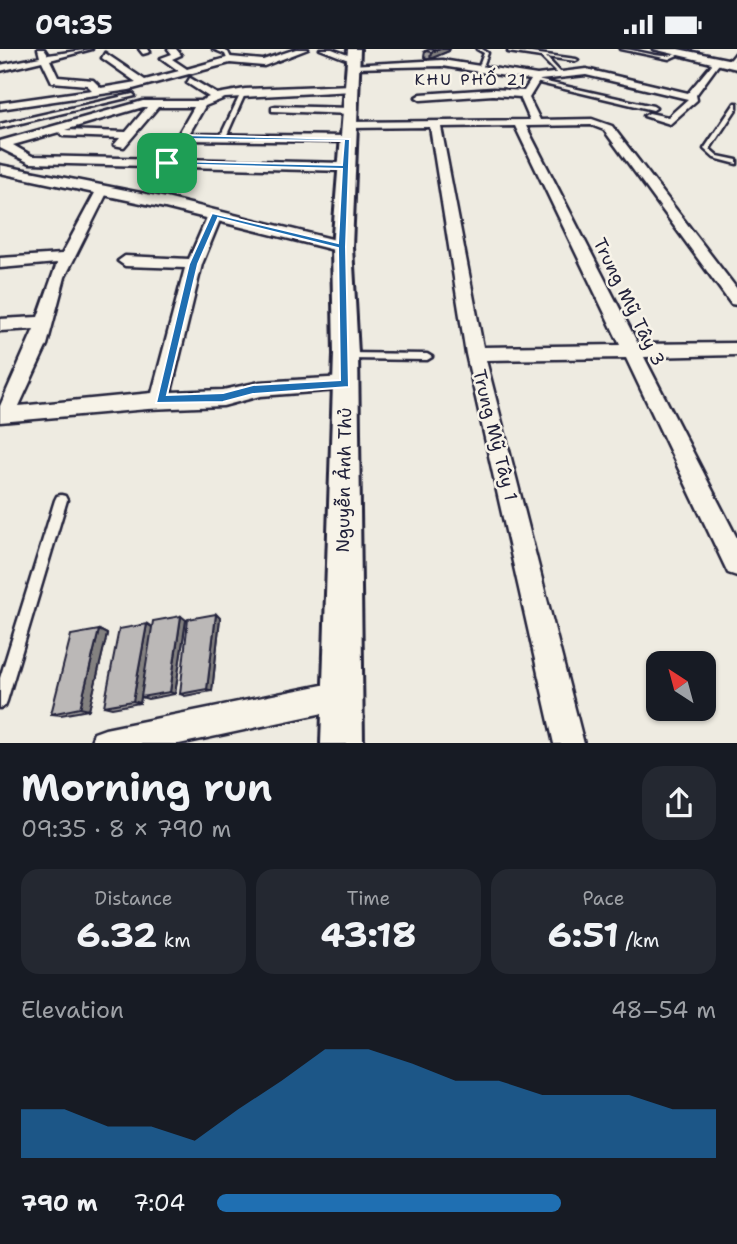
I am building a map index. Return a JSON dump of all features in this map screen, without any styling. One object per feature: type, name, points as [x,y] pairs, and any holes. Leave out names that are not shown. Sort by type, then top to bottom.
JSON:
[{"type":"main road","points":[[671,51],[730,61]]},
{"type":"main road","name":"Nguyễn Ảnh Thủ","points":[[342,743],[346,356],[342,247],[352,91]]},
{"type":"street","points":[[41,49],[55,80],[90,82]]},
{"type":"street","points":[[172,49],[177,55],[165,58],[183,70]]},
{"type":"street","points":[[6,105],[124,88],[183,70],[230,60],[260,64],[304,49]]},
{"type":"street","points":[[324,49],[352,91]]},
{"type":"street","points":[[0,68],[83,51],[85,58],[77,65],[98,90]]},
{"type":"street","points":[[104,56],[143,83]]},
{"type":"street","points":[[690,96],[730,61]]},
{"type":"street","points":[[182,137],[223,137],[271,124],[352,91],[442,63],[535,79],[559,74],[621,69]]},
{"type":"street","points":[[589,72],[694,98],[670,121]]},
{"type":"street","points":[[421,97],[493,92],[524,94],[535,79]]},
{"type":"street","points":[[190,81],[217,98]]},
{"type":"street","points":[[124,88],[144,104]]},
{"type":"street","points":[[271,124],[285,90]]},
{"type":"street","points":[[1,144],[144,104],[201,104],[217,98],[285,90],[352,91],[435,123],[592,122],[608,128],[737,300]]},
{"type":"street","points":[[271,124],[352,91]]},
{"type":"street","name":"Trung Mỹ Tây 3","points":[[524,94],[527,122],[633,352],[737,564]]},
{"type":"street","points":[[105,161],[156,102]]},
{"type":"street","points":[[167,163],[201,104]]},
{"type":"street","points":[[6,105],[31,136]]},
{"type":"street","points":[[651,112],[686,125]]},
{"type":"street","name":"Trung Mỹ Tây 1","points":[[435,123],[475,353],[569,743]]},
{"type":"street","points":[[44,132],[129,135]]},
{"type":"street","points":[[207,164],[223,137]]},
{"type":"street","points":[[1,144],[30,159],[346,167]]},
{"type":"street","points":[[0,169],[215,215],[342,247]]},
{"type":"street","points":[[5,406],[38,345],[57,277],[102,191]]},
{"type":"street","points":[[160,400],[194,264],[215,215]]},
{"type":"street","points":[[0,263],[67,258]]},
{"type":"street","points":[[125,261],[194,264]]},
{"type":"street","points":[[0,325],[45,321]]},
{"type":"street","points":[[475,353],[737,349]]},
{"type":"street","points":[[5,406],[223,398],[253,389],[345,384]]},
{"type":"street","points":[[110,743],[342,695]]},
{"type":"lane","points":[[215,49],[227,53],[230,60]]},
{"type":"lane","points":[[479,49],[486,53],[480,69]]},
{"type":"lane","points":[[622,49],[669,58],[671,51]]},
{"type":"lane","points":[[509,51],[576,60]]},
{"type":"lane","points":[[542,55],[559,74]]},
{"type":"lane","points":[[535,79],[651,112]]},
{"type":"lane","points":[[223,137],[243,94]]},
{"type":"lane","points":[[0,126],[133,95]]},
{"type":"lane","points":[[737,104],[707,149],[716,157],[737,162]]},
{"type":"lane","points":[[346,356],[427,357]]},
{"type":"lane","points":[[0,701],[61,500]]},
{"type":"building","points":[[216,614],[207,689],[180,694],[188,619]]},
{"type":"building","points":[[181,616],[170,692],[141,697],[153,621]]},
{"type":"building","points":[[147,624],[133,701],[104,706],[119,629]]},
{"type":"building","points":[[99,630],[80,708],[51,714],[71,635]]},
{"type":"district","name":"KHU PHỐ 21","points":[[471,79]]},
{"type":"route","points":[[167,163],[182,137],[347,139],[342,247],[215,215],[194,264],[160,400],[223,398],[253,389],[345,384],[342,247],[346,167],[167,163]]}]
